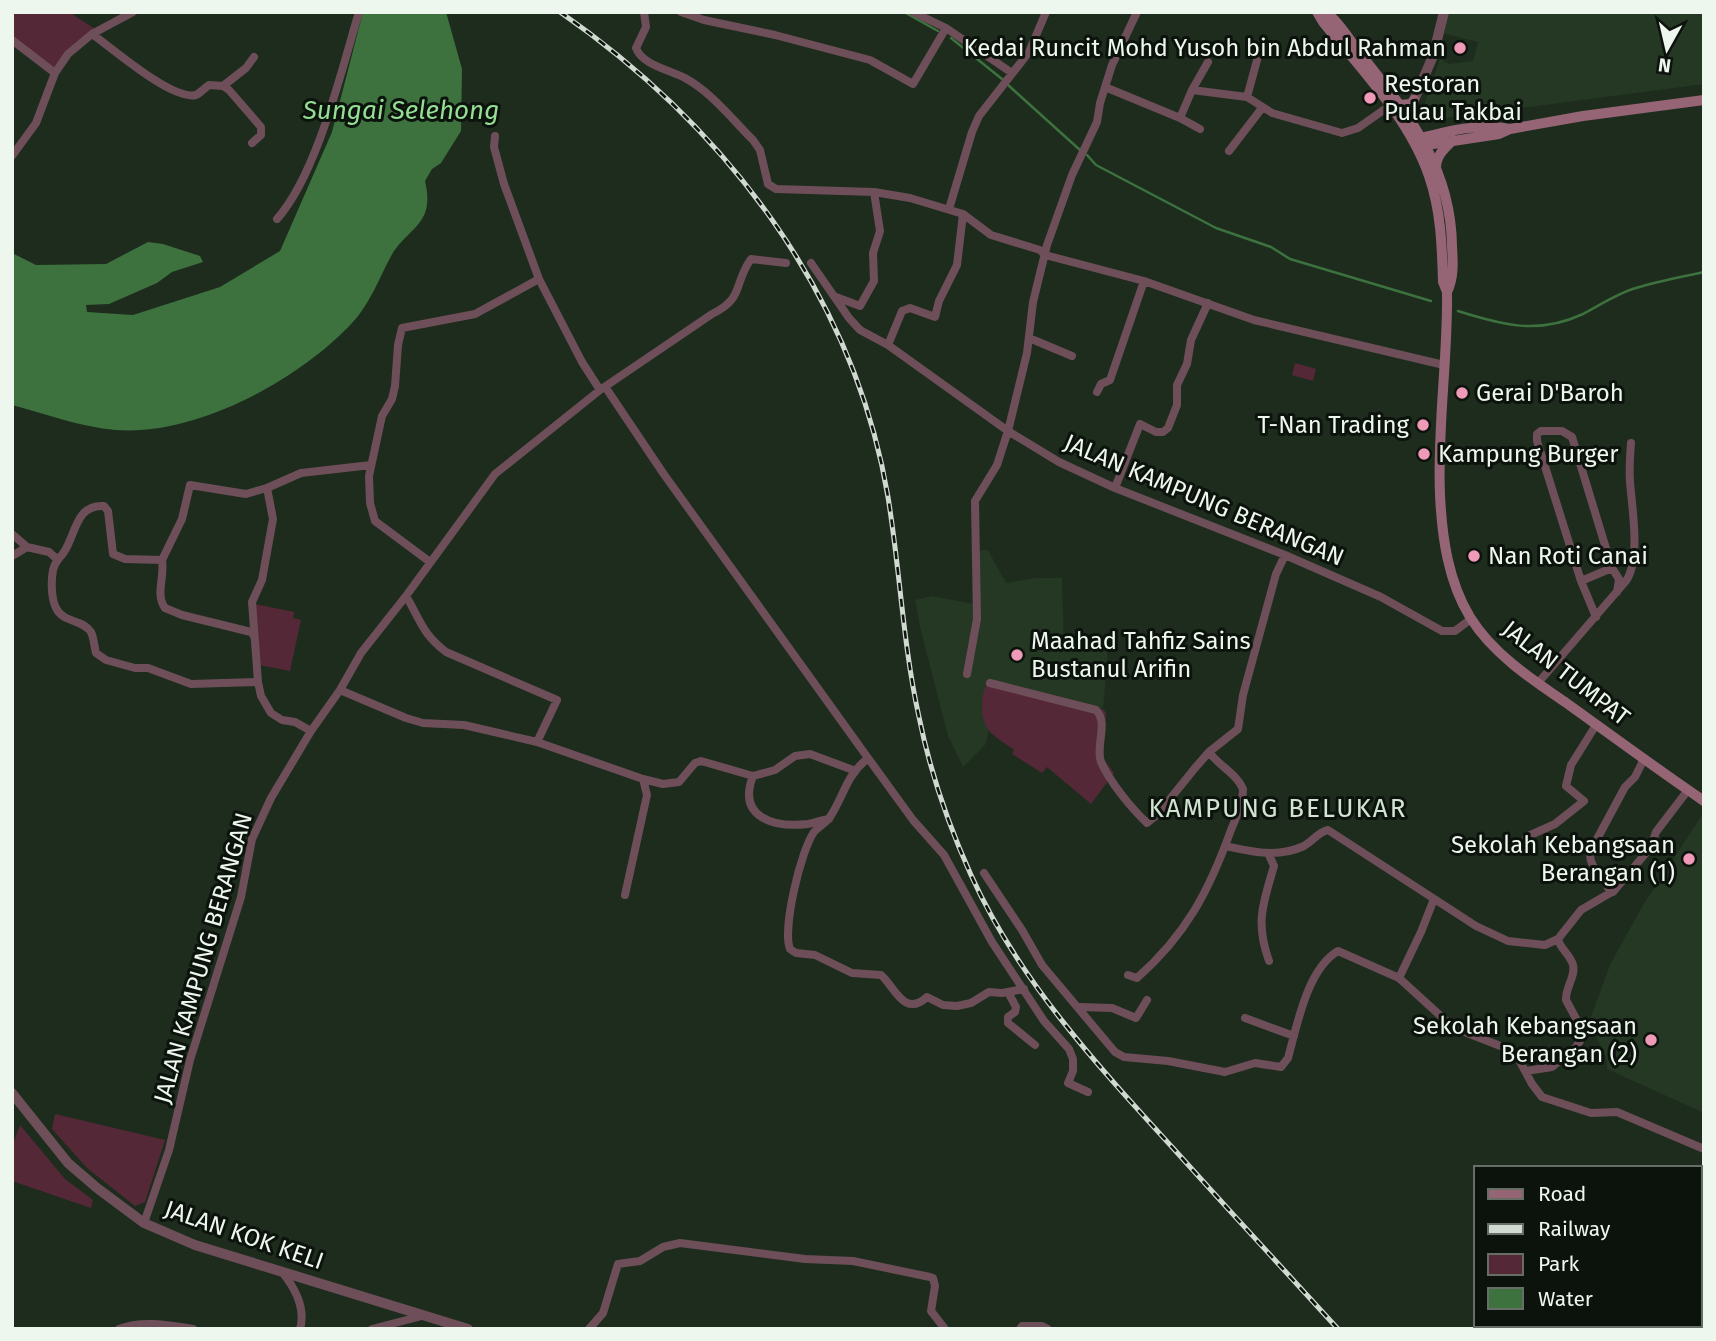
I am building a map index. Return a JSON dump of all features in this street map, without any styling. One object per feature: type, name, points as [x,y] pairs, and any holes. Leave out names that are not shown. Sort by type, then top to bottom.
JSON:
[{"type":"main road","name":"JALAN TUMPAT","points":[[1317,12],[1322,22],[1408,123]]},
{"type":"main road","name":"JALAN TUMPAT","points":[[1325,12],[1400,105],[1450,206],[1452,282],[1447,292],[1440,493],[1443,533],[1456,587],[1471,619],[1497,650],[1538,683],[1704,801]]},
{"type":"main road","points":[[1367,75],[1385,109],[1433,172]]},
{"type":"main road","points":[[1400,105],[1411,104],[1414,100]]},
{"type":"main road","points":[[1418,143],[1448,136],[1499,134],[1510,129],[1590,115],[1704,100]]},
{"type":"main road","points":[[1408,123],[1448,136]]},
{"type":"main road","points":[[1433,172],[1448,136]]},
{"type":"street","points":[[12,156],[41,114],[55,72],[68,54],[92,34],[133,12]]},
{"type":"street","points":[[277,219],[289,205],[308,169],[359,12]]},
{"type":"street","points":[[644,12],[646,27],[636,47],[638,53],[651,63],[695,84],[754,140],[760,150],[768,184],[776,189],[874,192],[910,198],[963,214],[991,234],[1045,254],[1144,281],[1254,320],[1444,365]]},
{"type":"street","points":[[681,12],[870,60],[913,84],[946,28]]},
{"type":"street","points":[[913,12],[946,28],[1012,73]]},
{"type":"street","points":[[950,209],[979,116],[1029,52],[1046,12]]},
{"type":"street","points":[[967,674],[977,619],[975,501],[997,465],[1008,431],[1029,338],[1033,302],[1058,211],[1097,122],[1112,65],[1136,12]]},
{"type":"street","points":[[1408,123],[1414,100],[1433,56],[1444,12]]},
{"type":"street","points":[[92,34],[166,87],[191,95],[196,95],[209,85],[223,86],[229,90],[261,127],[261,135],[252,144]]},
{"type":"street","points":[[12,40],[55,72]]},
{"type":"street","points":[[1247,97],[1259,53]]},
{"type":"street","points":[[223,86],[246,68],[254,57]]},
{"type":"street","points":[[1180,118],[1208,62]]},
{"type":"street","points":[[1408,123],[1418,106],[1422,84]]},
{"type":"street","points":[[1105,86],[1200,129]]},
{"type":"street","points":[[1192,90],[1247,97],[1262,108],[1290,119],[1342,133],[1358,128],[1385,109]]},
{"type":"street","points":[[1229,151],[1262,108]]},
{"type":"street","points":[[495,136],[494,147],[504,184],[539,279],[582,362],[913,820],[944,855],[992,942],[1044,1021],[1069,1049],[1073,1059],[1073,1071],[1068,1083],[1088,1092]]},
{"type":"street","points":[[835,297],[860,306],[874,281],[873,253],[880,231],[874,192]]},
{"type":"street","points":[[888,345],[902,311],[910,308],[935,317],[939,301],[957,265],[963,214]]},
{"type":"street","name":"JALAN KAMPUNG BERANGAN","points":[[144,1223],[169,1150],[190,1060],[241,897],[252,839],[271,798],[361,653],[495,474],[603,389],[712,314],[727,307],[751,259],[786,263]]},
{"type":"street","name":"JALAN KAMPUNG BERANGAN","points":[[811,262],[854,324],[888,345],[1008,431],[1059,462],[1115,488],[1285,555],[1381,597],[1442,631],[1455,631],[1471,619]]},
{"type":"street","points":[[430,562],[375,521],[370,503],[369,475],[382,416],[392,399],[402,328],[464,318],[539,279]]},
{"type":"street","points":[[1097,392],[1101,384],[1110,380],[1144,281]]},
{"type":"street","points":[[1115,488],[1140,424],[1156,432],[1163,432],[1168,428],[1177,405],[1177,385],[1186,364],[1194,331],[1208,303]]},
{"type":"street","points":[[1029,338],[1072,356]]},
{"type":"street","points":[[1596,617],[1581,581],[1537,441],[1537,434],[1541,431],[1562,431],[1573,437],[1612,568],[1619,579],[1617,592]]},
{"type":"street","points":[[1538,683],[1617,592],[1634,564],[1630,443]]},
{"type":"street","points":[[254,636],[251,632],[182,615],[165,608],[160,598],[162,560],[182,519],[190,485],[246,494],[301,474],[371,465]]},
{"type":"street","points":[[267,488],[273,519],[262,580],[252,602],[258,682],[261,696],[271,713],[311,731]]},
{"type":"street","points":[[162,560],[125,559],[113,554],[108,511],[104,506],[98,506],[83,513],[64,553],[53,568],[55,607],[61,616],[88,628],[93,634],[96,653],[106,660],[135,668],[148,668],[198,685],[258,682]]},
{"type":"street","points":[[12,534],[27,547],[49,552],[57,559]]},
{"type":"street","points":[[12,556],[27,547]]},
{"type":"street","points":[[990,683],[1096,710],[1101,718],[1100,760],[1132,810],[1147,822],[1157,815],[1209,752],[1238,729],[1243,695],[1276,574],[1285,555]]},
{"type":"street","points":[[1581,581],[1612,568]]},
{"type":"street","points":[[406,596],[420,626],[433,642],[446,652],[557,699],[537,742]]},
{"type":"street","points":[[340,690],[423,723],[464,725],[537,742],[643,779],[674,784],[683,779],[695,762],[701,761],[752,776],[775,770],[795,756],[810,754],[853,770]]},
{"type":"street","points":[[1526,837],[1555,824],[1584,801],[1566,786],[1571,765],[1596,725]]},
{"type":"street","points":[[1128,975],[1137,978],[1165,952],[1184,929],[1206,893],[1226,846],[1243,789],[1238,779],[1216,762],[1209,752]]},
{"type":"street","points":[[868,758],[853,770],[829,819],[814,832],[799,869],[788,935],[792,951],[815,956],[852,973],[881,975],[898,997],[909,1003],[919,1003],[927,997],[943,1005],[957,1006],[971,1003],[989,992],[1024,989]]},
{"type":"street","points":[[1226,846],[1269,855],[1302,847],[1322,831],[1328,830],[1493,936],[1525,945],[1545,945],[1558,939],[1581,910],[1610,893],[1608,886],[1594,872],[1589,862],[1590,852],[1625,787],[1635,777],[1644,759]]},
{"type":"street","points":[[752,776],[748,788],[751,805],[764,819],[772,823],[794,824],[829,819]]},
{"type":"street","points":[[625,895],[647,795],[643,779]]},
{"type":"street","points":[[1613,892],[1651,847],[1656,832],[1688,790]]},
{"type":"street","points":[[1269,855],[1274,866],[1262,909],[1260,928],[1269,961]]},
{"type":"street","points":[[984,873],[1042,965],[1059,987],[1080,1007],[1115,1052],[1124,1057],[1168,1061],[1225,1072],[1255,1063],[1281,1068],[1288,1058],[1310,986],[1338,951],[1399,978],[1445,1020],[1462,1031],[1517,1056],[1542,1097],[1591,1113],[1617,1112],[1704,1150]]},
{"type":"street","points":[[1399,978],[1422,932],[1434,899]]},
{"type":"street","points":[[1526,1071],[1552,1067],[1580,1041],[1580,1026],[1566,1000],[1573,963],[1558,939]]},
{"type":"street","points":[[1008,992],[1016,1007],[1015,1012],[1008,1017],[1008,1023],[1035,1045]]},
{"type":"street","points":[[1080,1007],[1112,1009],[1136,1018],[1147,1000]]},
{"type":"street","points":[[1245,1018],[1294,1036]]},
{"type":"street","name":"JALAN KOK KELI","points":[[12,1093],[68,1163],[144,1223],[195,1245],[466,1328]]},
{"type":"street","points":[[589,1329],[603,1313],[618,1264],[640,1261],[663,1247],[680,1243],[805,1259],[853,1261],[930,1277],[933,1278],[935,1286],[931,1311],[945,1329]]},
{"type":"street","points":[[282,1272],[297,1294],[302,1313],[300,1329]]},
{"type":"street","points":[[372,1329],[425,1315]]},
{"type":"street","points":[[119,1329],[152,1324],[192,1329]]},
{"type":"street","points":[[1020,1329],[1030,1325],[1048,1329]]},
{"type":"shaded area","points":[[1447,12],[1704,12],[1704,84],[1430,120],[1422,111],[1440,59],[1449,64],[1473,61],[1478,42],[1442,33]]},
{"type":"shaded area","name":"Maahad Tahfiz Sains Bustanul Arifin","points":[[980,550],[988,550],[1006,583],[1035,578],[1062,578],[1064,646],[1108,646],[1107,664],[1103,709],[989,680],[981,706],[989,731],[985,745],[963,767],[948,736],[915,600],[932,596],[979,605]]},
{"type":"shaded area","points":[[1704,812],[1704,1113],[1607,1069],[1607,1059],[1589,1022],[1610,965],[1643,905]]},
{"type":"green space","points":[[13,12],[69,12],[95,29],[76,42],[55,68],[12,37]]},
{"type":"green space","points":[[1295,363],[1316,369],[1313,381],[1292,375]]},
{"type":"green space","points":[[255,604],[294,612],[293,618],[301,620],[290,671],[259,665]]},
{"type":"green space","points":[[989,679],[1104,710],[1103,758],[1114,773],[1091,804],[1047,767],[1042,773],[1012,754],[1014,750],[991,733],[982,714],[984,692]]},
{"type":"green space","points":[[55,1114],[165,1140],[145,1202],[135,1206],[87,1168],[52,1129]]},
{"type":"green space","points":[[20,1125],[65,1179],[93,1200],[91,1208],[12,1181],[12,1146]]},
{"type":"water","name":"Sungai Selehong","points":[[363,12],[446,12],[462,69],[461,131],[441,163],[432,169],[425,181],[427,196],[423,217],[390,258],[369,300],[352,323],[304,365],[275,383],[212,414],[179,424],[116,430],[76,423],[12,405],[12,253],[36,265],[106,264],[148,242],[200,256],[203,262],[172,272],[157,283],[109,304],[86,305],[87,312],[133,315],[220,287],[280,251],[332,132]]},
{"type":"waterway","points":[[904,12],[938,31]]},
{"type":"waterway","points":[[951,38],[1002,79]]},
{"type":"waterway","points":[[1008,85],[1080,150]]},
{"type":"waterway","points":[[1087,155],[1096,165],[1216,228],[1271,247],[1290,259],[1431,301]]},
{"type":"waterway","points":[[1458,311],[1505,324],[1551,324],[1583,314],[1629,290],[1704,272]]},
{"type":"railway","points":[[560,12],[620,58],[676,108],[728,163],[774,222],[813,285],[846,352],[871,423],[888,497],[909,663],[929,757],[947,817],[990,913],[1035,985],[1087,1052],[1338,1329]]},
{"type":"place","name":"Kedai Runcit Mohd Yusoh bin Abdul Rahman","points":[[1460,48]]},
{"type":"place","name":"Restoran Pulau Takbai","points":[[1370,98]]},
{"type":"place","name":"Gerai D'Baroh","points":[[1462,393]]},
{"type":"place","name":"T-Nan Trading","points":[[1423,425]]},
{"type":"place","name":"Kampung Burger","points":[[1424,454]]},
{"type":"place","name":"Nan Roti Canai","points":[[1474,556]]},
{"type":"place","name":"Maahad Tahfiz Sains Bustanul Arifin","points":[[1017,655]]},
{"type":"place","name":"Sekolah Kebangsaan Berangan (1)","points":[[1689,859]]},
{"type":"place","name":"Sekolah Kebangsaan Berangan (2)","points":[[1651,1040]]},
{"type":"district","name":"KAMPUNG BELUKAR","points":[[1278,808]]}]
